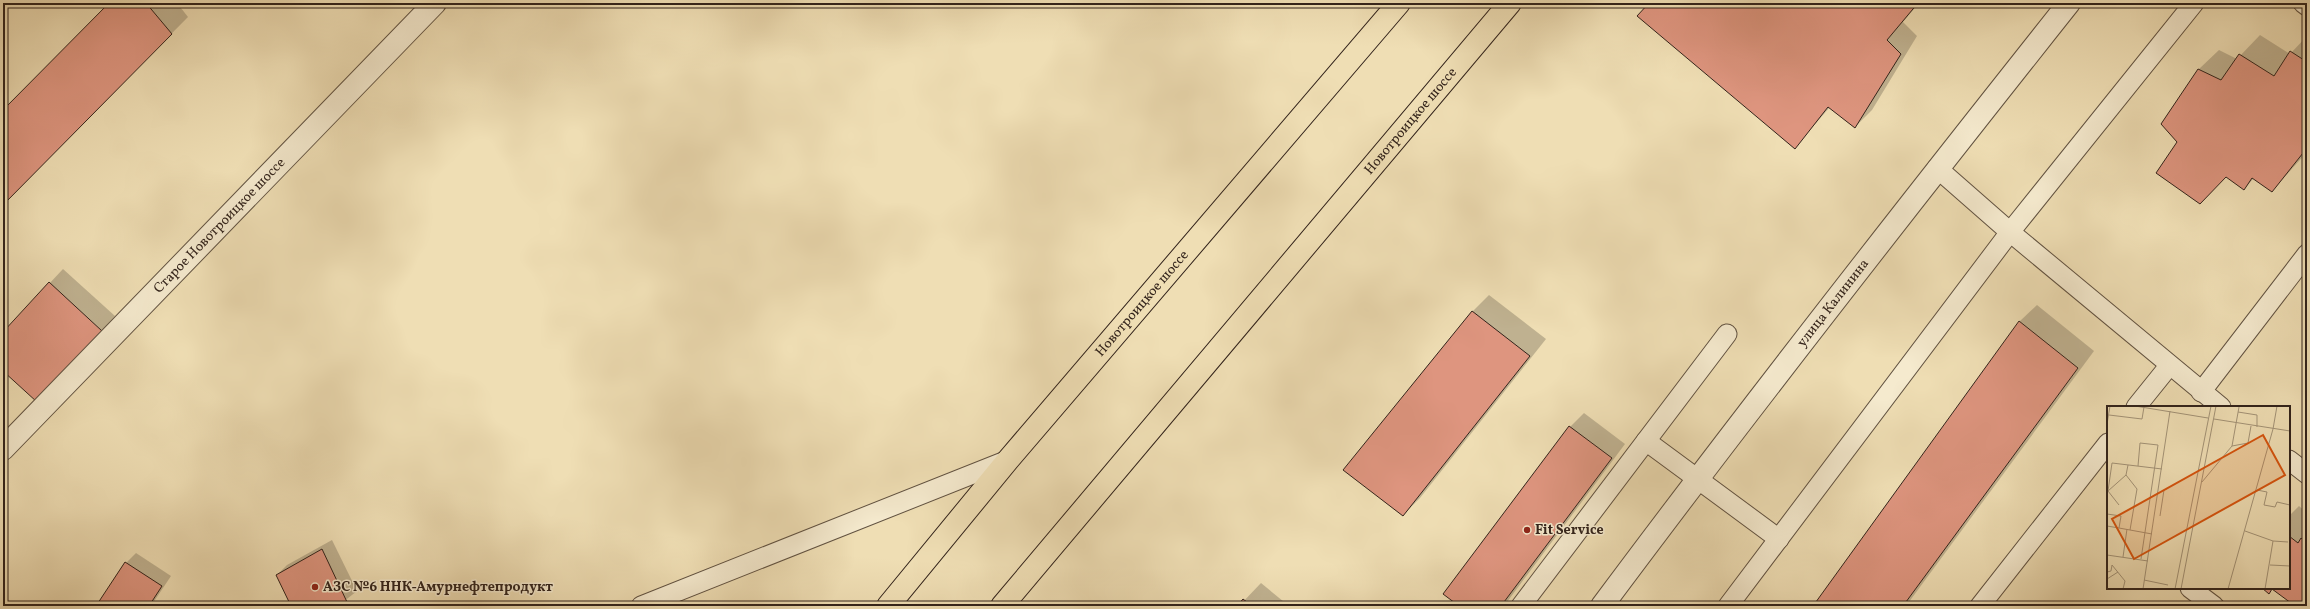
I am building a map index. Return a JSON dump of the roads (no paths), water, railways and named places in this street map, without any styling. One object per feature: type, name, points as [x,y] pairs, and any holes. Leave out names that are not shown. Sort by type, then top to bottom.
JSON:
[{"type":"main road","name":"Новотроицкое шоссе","points":[[888,606],[1008,460],[1399,3]]},
{"type":"main road","name":"Новотроицкое шоссе","points":[[1002,606],[1510,3]]},
{"type":"street","name":"улица Калинина","points":[[1602,606],[1696,480],[1937,168],[2069,3]]},
{"type":"street","name":"Старое Новотроицкое шоссе","points":[[3,449],[425,6]]},
{"type":"lane","points":[[1728,606],[2010,232],[2194,3]]},
{"type":"lane","points":[[2303,3],[2307,6]]},
{"type":"lane","points":[[1937,168],[2010,232],[2169,366],[2220,406]]},
{"type":"lane","points":[[2201,392],[2307,254]]},
{"type":"lane","points":[[1521,606],[1727,334]]},
{"type":"lane","points":[[2137,406],[2169,366]]},
{"type":"lane","points":[[1646,441],[1696,480],[1778,539]]},
{"type":"lane","points":[[1980,606],[2107,444]]},
{"type":"lane","points":[[640,606],[1008,460]]},
{"type":"lane","points":[[2290,461],[2307,474]]},
{"type":"lane","points":[[2191,589],[2214,606]]},
{"type":"place","name":"Fit Service","points":[[1527,530]]},
{"type":"place","name":"АЗС №6 ННК-Амурнефтепродукт","points":[[315,587]]}]
